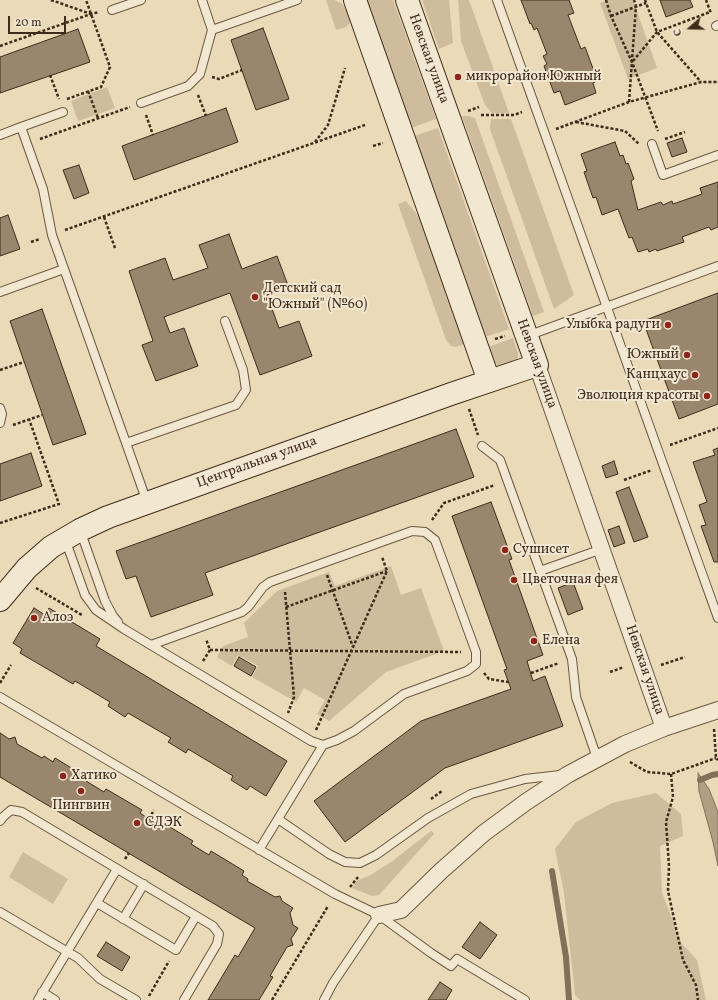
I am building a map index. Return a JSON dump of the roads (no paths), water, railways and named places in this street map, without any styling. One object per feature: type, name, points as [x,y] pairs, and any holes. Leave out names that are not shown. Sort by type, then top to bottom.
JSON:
[{"type":"street","points":[[355,0],[489,381]]},
{"type":"street","name":"Невская улица","points":[[407,0],[519,335],[537,365],[664,728]]},
{"type":"street","name":"Центральная улица","points":[[0,600],[27,568],[51,547],[108,517],[537,365]]},
{"type":"street","points":[[379,915],[401,910],[441,871],[484,833],[526,802],[567,775],[613,750],[664,728],[718,710]]},
{"type":"lane","points":[[112,10],[141,0]]},
{"type":"lane","points":[[141,103],[188,86],[200,74],[212,30],[202,0]]},
{"type":"lane","points":[[212,30],[297,0]]},
{"type":"lane","points":[[497,0],[718,618]]},
{"type":"lane","points":[[0,135],[63,112]]},
{"type":"lane","points":[[21,127],[43,189],[52,235],[147,503]]},
{"type":"lane","points":[[652,144],[663,175],[718,155]]},
{"type":"lane","points":[[519,335],[606,307],[718,266]]},
{"type":"lane","points":[[0,292],[64,269]]},
{"type":"lane","points":[[126,443],[236,405],[246,390],[243,370],[225,321]]},
{"type":"lane","points":[[0,408],[2,414],[0,423]]},
{"type":"lane","points":[[482,446],[500,460],[572,659],[576,697],[597,758]]},
{"type":"lane","points":[[72,535],[85,595],[96,610],[124,629],[284,725],[311,741],[323,745],[337,740],[354,731],[404,694],[467,671],[476,664],[476,652],[435,540],[425,532],[412,532],[270,582],[263,587],[248,607],[242,612],[151,645]]},
{"type":"lane","points":[[72,535],[113,616],[124,629]]},
{"type":"lane","points":[[540,571],[602,549]]},
{"type":"lane","points":[[0,697],[335,894],[379,915],[451,966],[457,959],[525,1000]]},
{"type":"lane","points":[[260,850],[323,745]]},
{"type":"lane","points":[[278,819],[329,854],[345,862],[360,863],[376,855],[428,818],[471,794],[525,779],[567,775]]},
{"type":"lane","points":[[0,821],[11,810],[22,812],[213,926],[219,934],[217,944],[184,1000]]},
{"type":"lane","points":[[38,1000],[117,869]]},
{"type":"lane","points":[[123,918],[144,884]]},
{"type":"lane","points":[[97,903],[176,950],[196,916]]},
{"type":"lane","points":[[0,912],[78,958],[100,979],[136,1000]]},
{"type":"lane","points":[[324,1000],[333,983],[379,915]]},
{"type":"lane","points":[[42,992],[55,1000]]},
{"type":"waterway","points":[[700,780],[718,774]]},
{"type":"waterway","points":[[552,871],[566,957],[569,1000]]},
{"type":"place","name":"микрорайон Южный","points":[[458,77]]},
{"type":"place","name":"Детский сад \"Южный\" (№60)","points":[[255,297]]},
{"type":"place","name":"Улыбка радуги","points":[[668,325]]},
{"type":"place","name":"Южный","points":[[687,355]]},
{"type":"place","name":"Канцхаус","points":[[695,375]]},
{"type":"place","name":"Эволюция красоты","points":[[707,396]]},
{"type":"place","name":"Сушисет","points":[[505,550]]},
{"type":"place","name":"Цветочная фея","points":[[514,580]]},
{"type":"place","name":"Алоэ","points":[[34,618]]},
{"type":"place","name":"Елена","points":[[534,641]]},
{"type":"place","name":"Хатико","points":[[63,776]]},
{"type":"place","name":"Пингвин","points":[[81,791]]},
{"type":"place","name":"СДЭК","points":[[137,823]]}]
